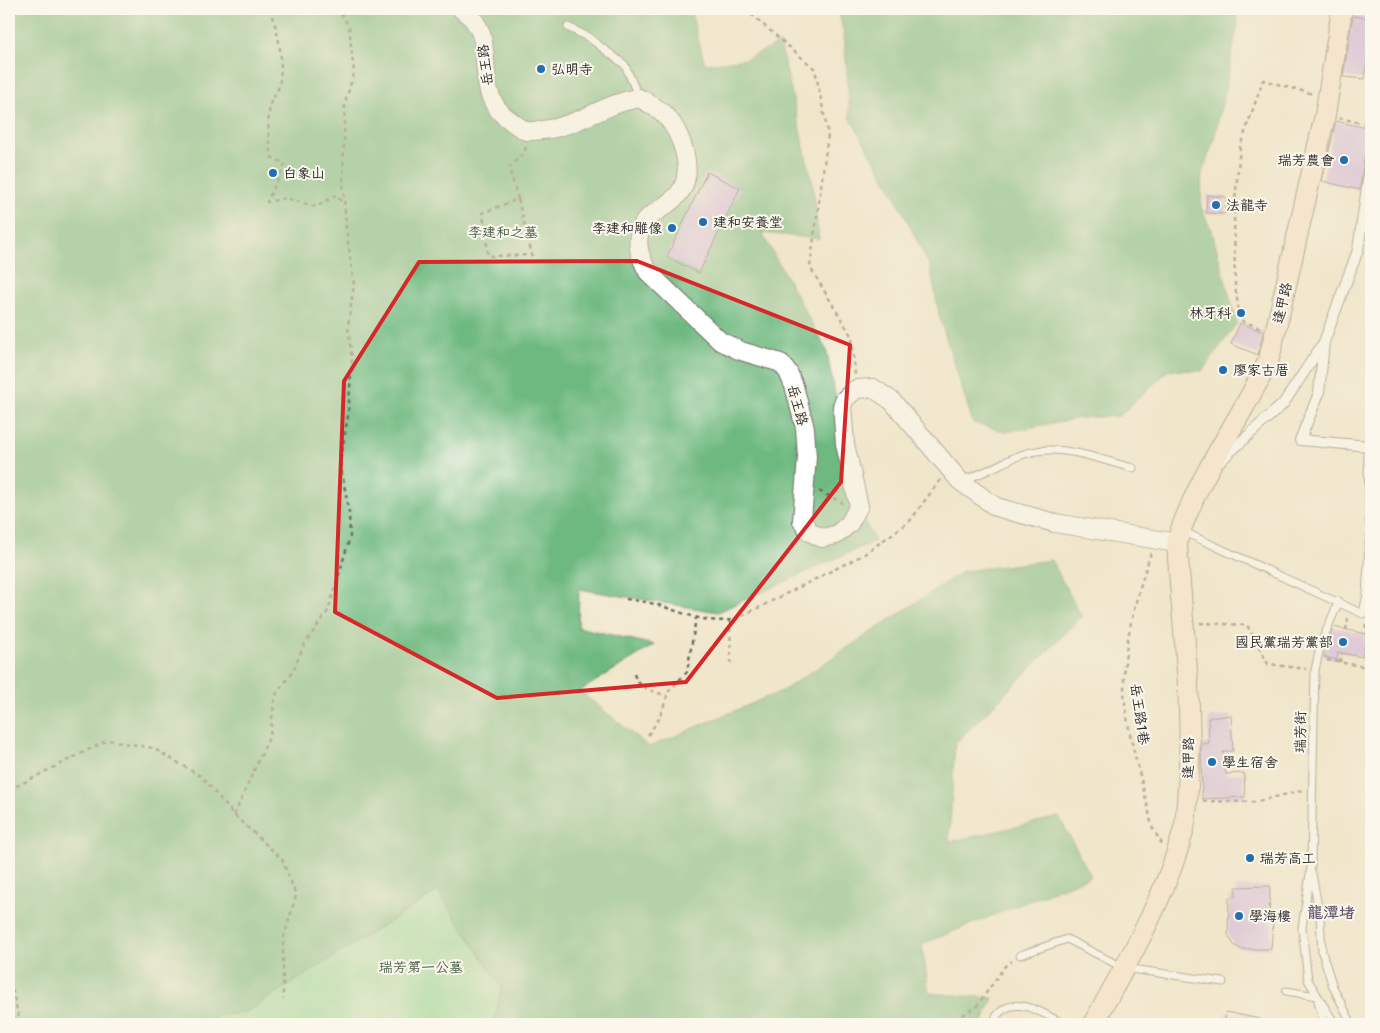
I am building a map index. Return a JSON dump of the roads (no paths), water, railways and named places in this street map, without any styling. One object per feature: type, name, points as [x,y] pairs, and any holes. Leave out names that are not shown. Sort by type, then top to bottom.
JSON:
[{"type":"main road","name":"逢甲路","points":[[1093,1024],[1124,968],[1162,888],[1184,826],[1190,760],[1178,536],[1204,476],[1256,389],[1269,359],[1327,107],[1342,9]]},
{"type":"street","name":"岳王路","points":[[461,9],[475,18],[484,42],[487,87],[492,103],[501,115],[526,131],[556,129],[591,116],[622,101],[640,98],[666,116],[678,134],[688,174],[680,192],[661,210],[645,221],[637,240],[640,258],[648,272],[720,341],[781,363],[788,372],[794,386],[804,428],[807,457],[802,520],[810,532],[822,538],[836,535],[849,524],[860,506],[845,444],[842,406],[845,399],[856,389],[873,388],[892,401],[955,475]]},
{"type":"street","name":"逢甲路","points":[[1204,476],[1283,404],[1324,342],[1358,250],[1371,160]]},
{"type":"street","points":[[1324,342],[1319,393],[1300,440],[1369,444],[1371,525]]},
{"type":"street","points":[[955,475],[996,507],[1019,514],[1155,541],[1178,536]]},
{"type":"street","points":[[1368,587],[1371,539]]},
{"type":"lane","points":[[568,27],[588,37],[625,65],[640,98]]},
{"type":"lane","points":[[955,475],[980,476],[998,463],[1038,451],[1067,452],[1133,468]]},
{"type":"lane","points":[[1178,536],[1339,601],[1364,614],[1368,587]]},
{"type":"lane","name":"瑞芳街","points":[[1335,1024],[1308,980],[1302,928],[1311,867],[1315,670],[1321,643],[1339,601]]},
{"type":"lane","name":"瑞芳街","points":[[1311,867],[1320,917],[1322,952],[1334,987],[1352,1024]]},
{"type":"lane","points":[[1020,955],[1067,939],[1124,968],[1222,982]]},
{"type":"lane","points":[[1286,991],[1317,996],[1324,1024]]},
{"type":"lane","points":[[992,1024],[997,1014],[1008,1007],[1017,1005],[1029,1006],[1064,1024]]},
{"type":"place","name":"弘明寺","points":[[541,69]]},
{"type":"place","name":"瑞芳農會","points":[[1344,160]]},
{"type":"place","name":"白象山","points":[[273,173]]},
{"type":"place","name":"法龍寺","points":[[1216,205]]},
{"type":"place","name":"建和安養堂","points":[[703,222]]},
{"type":"place","name":"李建和雕像","points":[[672,228]]},
{"type":"place","name":"林牙科","points":[[1241,313]]},
{"type":"place","name":"廖家古厝","points":[[1223,370]]},
{"type":"place","name":"國民黨瑞芳黨部","points":[[1343,642]]},
{"type":"place","name":"學生宿舍","points":[[1212,762]]},
{"type":"place","name":"瑞芳高工","points":[[1250,858]]},
{"type":"place","name":"學海樓","points":[[1239,916]]},
{"type":"district","name":"龍潭堵","points":[[1331,912]]},
{"type":"park label","name":"李建和之墓","points":[[503,232]]},
{"type":"park label","name":"瑞芳第一公墓","points":[[421,967]]}]
